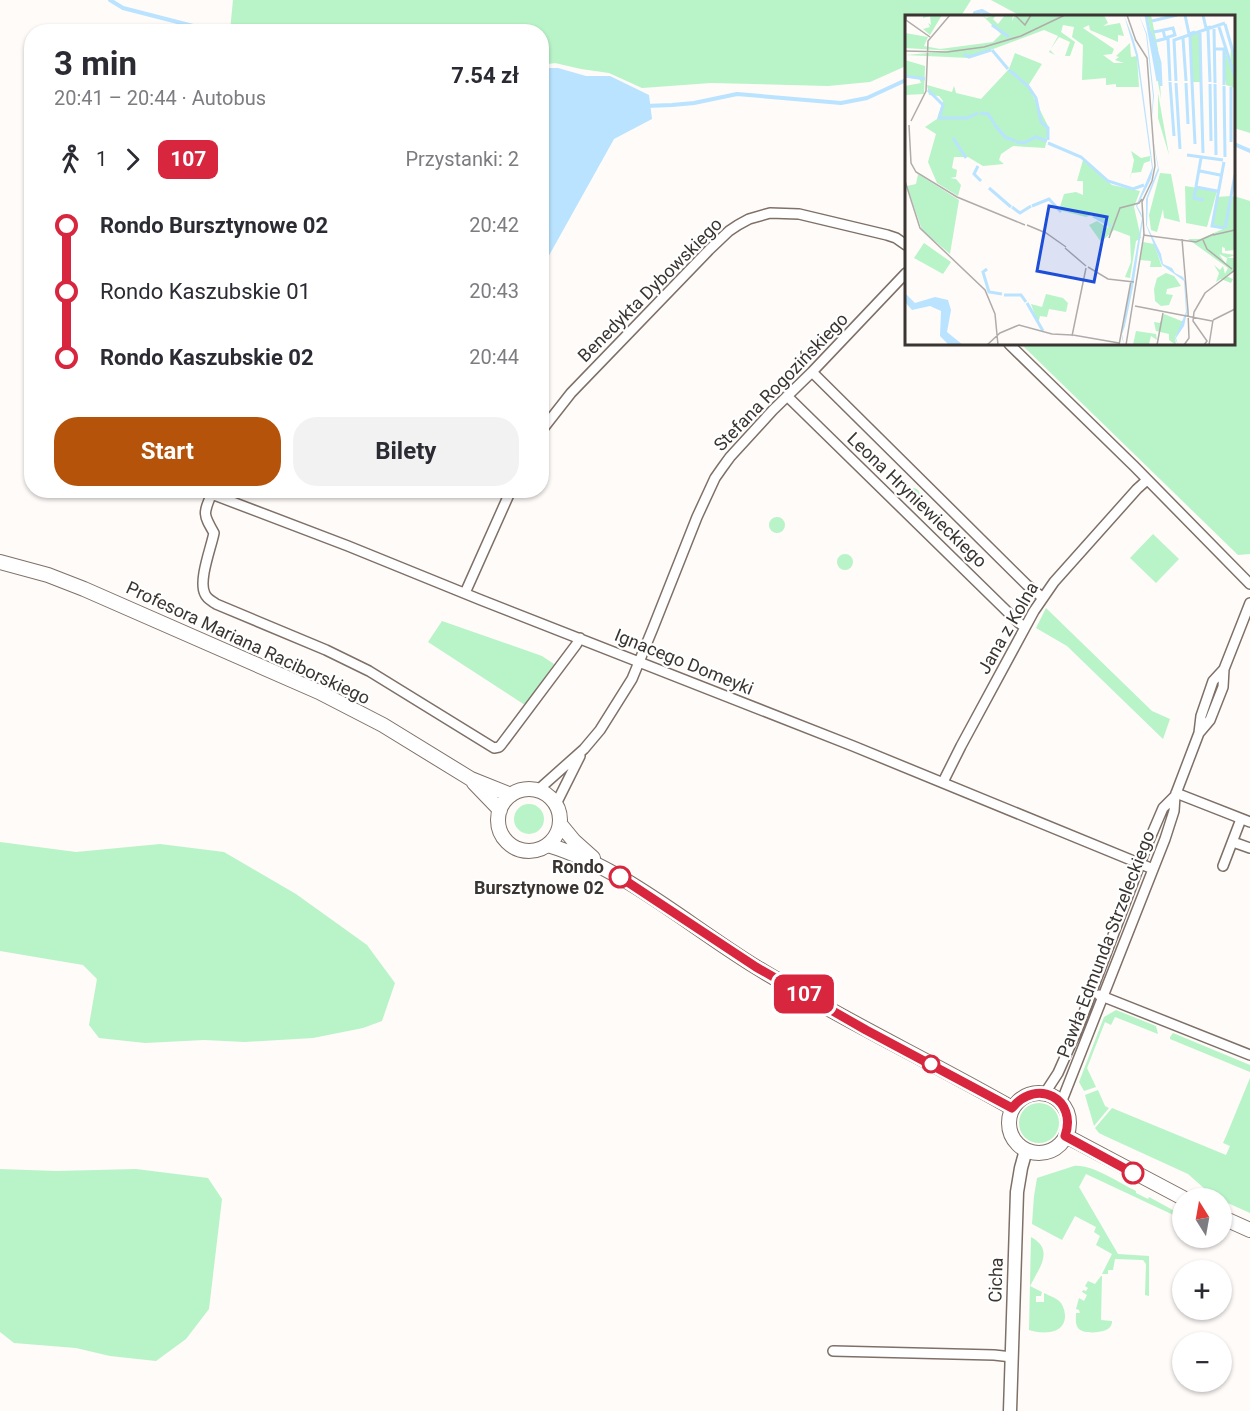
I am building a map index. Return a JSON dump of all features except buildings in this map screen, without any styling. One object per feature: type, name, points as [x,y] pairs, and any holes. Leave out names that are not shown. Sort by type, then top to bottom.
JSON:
[{"type":"main road","name":"Profesora Mariana Raciborskiego","points":[[0,562],[48,575],[84,589],[318,692],[383,725],[471,779],[511,795]]},
{"type":"main road","name":"Profesora Mariana Raciborskiego","points":[[471,779],[500,810]]},
{"type":"main road","points":[[519,790],[538,790],[551,798],[559,810],[558,832],[548,845],[533,851],[516,848],[509,844],[499,829],[500,810],[504,802],[519,790]]},
{"type":"main road","points":[[560,824],[574,841],[602,866],[756,967],[866,1030],[1012,1108]]},
{"type":"main road","points":[[548,845],[602,866]]},
{"type":"main road","points":[[1045,1093],[1054,1097],[1066,1110],[1069,1119],[1068,1128],[1060,1144],[1053,1149],[1035,1153],[1018,1145],[1012,1137],[1009,1117],[1018,1100],[1026,1095],[1045,1093]]},
{"type":"main road","points":[[1065,1136],[1172,1192]]},
{"type":"main road","points":[[1232,1222],[1250,1230]]},
{"type":"street","name":"Benedykta Dybowskiego","points":[[549,421],[571,393],[709,250],[729,231],[749,219],[770,213],[799,214],[887,235],[905,244]]},
{"type":"street","name":"Stefana Rogozińskiego","points":[[538,790],[584,749],[600,730],[632,679],[715,478],[730,457],[905,274]]},
{"type":"street","points":[[1010,345],[1250,584]]},
{"type":"street","name":"Leona Hryniewieckiego","points":[[812,372],[1042,598]]},
{"type":"street","name":"Leona Hryniewieckiego","points":[[787,396],[1025,627]]},
{"type":"street","name":"Jana z Kolna","points":[[943,782],[1042,598],[1147,480]]},
{"type":"street","points":[[210,498],[205,518],[214,533],[203,586],[206,597],[216,604],[326,650],[369,671],[494,748],[501,745],[580,638]]},
{"type":"street","name":"Ignacego Domeyki","points":[[222,498],[943,782],[1153,869]]},
{"type":"street","points":[[465,593],[507,498]]},
{"type":"street","name":"Pawła Edmunda Strzeleckiego","points":[[1061,1103],[1174,811],[1175,795],[1199,733],[1201,716],[1213,681],[1224,669],[1250,603]]},
{"type":"street","name":"Stefana Rogozińskiego","points":[[556,804],[584,749]]},
{"type":"street","points":[[1175,795],[1246,820],[1223,866]]},
{"type":"street","name":"Pawła Edmunda Strzeleckiego","points":[[1045,1093],[1058,1072],[1078,1028],[1163,808],[1175,795]]},
{"type":"street","points":[[1233,842],[1250,849]]},
{"type":"street","points":[[1092,992],[1250,1054]]},
{"type":"street","name":"Cicha","points":[[1010,1411],[1017,1192],[1026,1150]]},
{"type":"street","points":[[833,1351],[1012,1357]]},
{"type":"green space","points":[[233,0],[971,0],[962,15],[905,15],[905,66],[870,82],[828,86],[711,83],[642,88],[609,73],[555,63],[549,64],[549,24],[231,24]]},
{"type":"green space","points":[[991,0],[1250,0],[1250,133],[1235,128],[1235,15],[1019,15]]},
{"type":"green space","points":[[1235,196],[1250,201],[1250,554],[1238,555],[1022,345],[1235,345]]},
{"type":"green space","points":[[913,488],[918,490],[920,495],[918,500],[913,502],[908,500],[906,495],[908,490]]},
{"type":"green space","points":[[777,517],[783,519],[785,525],[783,531],[777,533],[771,531],[769,525],[771,519]]},
{"type":"green space","points":[[1153,534],[1179,559],[1156,583],[1130,558]]},
{"type":"green space","points":[[845,554],[851,556],[853,562],[851,568],[845,570],[839,568],[837,562],[839,556]]},
{"type":"green space","points":[[1046,608],[1152,711],[1170,719],[1163,739],[1067,646],[1036,628]]},
{"type":"green space","points":[[442,621],[542,656],[554,664],[525,705],[428,642]]},
{"type":"green space","points":[[529,804],[535,805],[543,813],[543,825],[535,833],[529,834],[523,833],[515,825],[514,819],[515,813],[523,805]]},
{"type":"green space","points":[[0,842],[76,852],[160,844],[224,852],[296,894],[367,945],[395,983],[382,1021],[363,1028],[313,1038],[245,1042],[204,1040],[145,1043],[99,1038],[89,1025],[97,979],[83,965],[0,951]]},
{"type":"green space","points":[[1116,1010],[1156,1026],[1158,1034],[1115,1017],[1111,1025],[1105,1022],[1087,1068],[1096,1087],[1084,1091],[1079,1082],[1104,1017]]},
{"type":"green space","points":[[1173,1033],[1250,1065],[1250,1072],[1170,1039]]},
{"type":"green space","points":[[1250,1078],[1250,1213],[1232,1205],[1232,1188],[1204,1188],[1188,1174],[1105,1136],[1095,1128],[1112,1108],[1226,1155],[1230,1146],[1223,1143]]},
{"type":"green space","points":[[1098,1090],[1105,1106],[1109,1108],[1094,1126],[1085,1095]]},
{"type":"green space","points":[[1039,1103],[1053,1109],[1059,1123],[1053,1137],[1039,1143],[1025,1137],[1019,1123],[1025,1109]]},
{"type":"green space","points":[[1074,1166],[1081,1166],[1097,1171],[1172,1210],[1172,1214],[1086,1174],[1079,1187],[1118,1254],[1149,1256],[1149,1296],[1145,1295],[1146,1264],[1143,1260],[1115,1259],[1113,1270],[1108,1270],[1108,1274],[1102,1274],[1112,1254],[1096,1245],[1100,1236],[1094,1232],[1096,1227],[1075,1216],[1062,1240],[1032,1224],[1037,1178]]},
{"type":"green space","points":[[0,1169],[56,1171],[136,1169],[208,1178],[222,1199],[209,1309],[186,1339],[156,1361],[110,1356],[76,1348],[14,1343],[0,1332]]},
{"type":"green space","points":[[1031,1237],[1038,1242],[1044,1253],[1041,1266],[1030,1286],[1042,1292],[1041,1296],[1036,1296],[1036,1302],[1044,1302],[1044,1293],[1059,1301],[1065,1312],[1064,1323],[1051,1332],[1029,1330]]},
{"type":"green space","points":[[1101,1276],[1101,1320],[1112,1321],[1112,1324],[1104,1331],[1085,1332],[1078,1328],[1076,1323],[1076,1313],[1080,1313],[1076,1309],[1079,1298],[1084,1301],[1087,1295],[1082,1292],[1088,1288],[1085,1286],[1088,1281],[1095,1284]]},
{"type":"water","points":[[549,68],[558,68],[586,76],[610,76],[649,95],[652,119],[614,139],[549,255]]},
{"type":"waterway","points":[[110,0],[123,8],[185,24]]},
{"type":"waterway","points":[[974,15],[982,11],[989,15]]},
{"type":"waterway","points":[[645,106],[694,103],[737,94],[841,103],[867,98],[905,80]]},
{"type":"waterway","points":[[1235,144],[1250,151]]},
{"type":"bus line","name":"107","points":[[620,877],[756,967],[866,1030],[1012,1108],[1026,1095],[1045,1093],[1054,1097],[1066,1110],[1069,1119],[1065,1136],[1133,1173]]},
{"type":"place","name":"Rondo Bursztynowe 02","points":[[620,877]]}]
